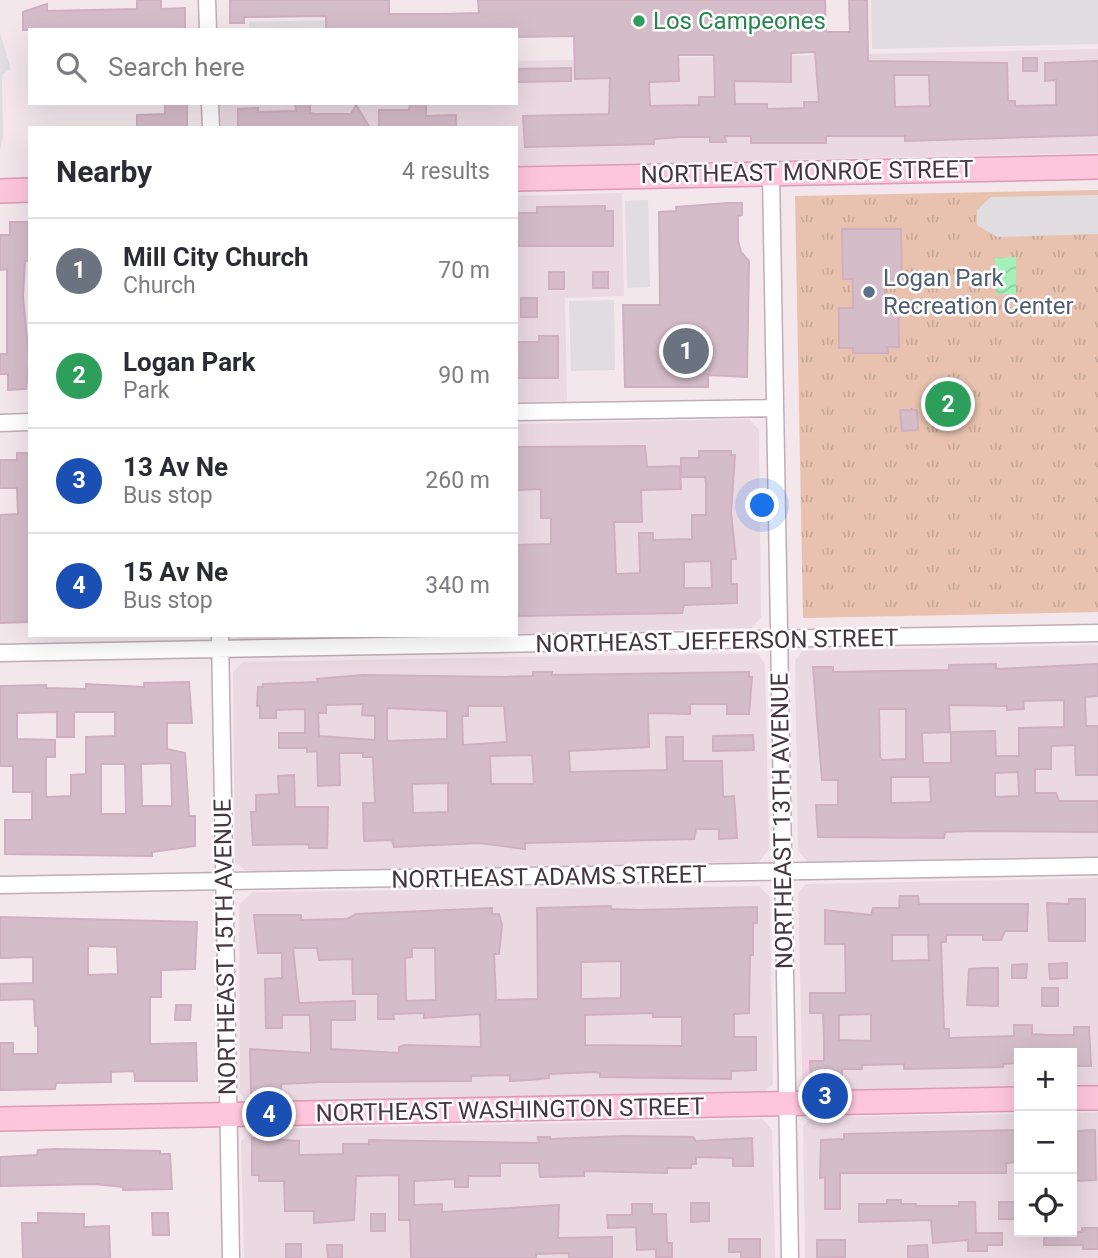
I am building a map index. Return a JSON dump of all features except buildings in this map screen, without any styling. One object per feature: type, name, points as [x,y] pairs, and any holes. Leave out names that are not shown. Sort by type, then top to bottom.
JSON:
[{"type":"street","points":[[207,0],[208,28]]},
{"type":"street","points":[[210,105],[211,126]]},
{"type":"street","name":"NORTHEAST MONROE STREET","points":[[518,178],[1098,167]]},
{"type":"street","name":"NORTHEAST 13TH AVENUE","points":[[771,173],[790,1258]]},
{"type":"street","points":[[0,191],[28,190]]},
{"type":"street","points":[[518,412],[775,408]]},
{"type":"street","points":[[0,423],[28,422]]},
{"type":"street","name":"NORTHEAST JEFFERSON STREET","points":[[0,653],[219,642],[779,640],[1098,633]]},
{"type":"street","name":"NORTHEAST 15TH AVENUE","points":[[219,642],[231,1258]]},
{"type":"street","name":"NORTHEAST ADAMS STREET","points":[[0,885],[1098,866]]},
{"type":"street","points":[[1077,1098],[1098,1098]]},
{"type":"street","name":"NORTHEAST WASHINGTON STREET","points":[[0,1119],[1014,1100]]},
{"type":"shaded area","points":[[871,0],[1098,0],[1098,44],[872,49]]},
{"type":"shaded area","points":[[325,20],[325,28],[249,28],[249,22]]},
{"type":"shaded area","points":[[0,33],[11,69],[3,74],[2,81],[3,137],[0,149]]},
{"type":"shaded area","points":[[1098,49],[1098,153],[518,166],[518,126],[221,126],[220,105],[518,105],[518,61]]},
{"type":"shaded area","points":[[622,193],[624,296],[565,298],[567,401],[518,402],[518,196]]},
{"type":"shaded area","points":[[1098,195],[1098,234],[997,237],[977,225],[977,210],[991,197]]},
{"type":"shaded area","points":[[648,200],[650,287],[627,288],[625,201]]},
{"type":"shaded area","points":[[614,300],[615,370],[571,371],[569,301]]},
{"type":"shaded area","points":[[749,419],[759,430],[761,617],[752,628],[518,634],[518,424]]},
{"type":"shaded area","points":[[237,637],[363,637],[239,640]]},
{"type":"shaded area","points":[[1098,645],[1098,857],[808,862],[798,851],[795,661],[802,651]]},
{"type":"shaded area","points":[[757,653],[765,664],[769,849],[759,862],[247,872],[235,862],[233,672],[243,662]]},
{"type":"shaded area","points":[[1098,878],[1098,1085],[1077,1086],[1077,1048],[1014,1048],[1014,1087],[843,1090],[842,1057],[802,1057],[798,893],[806,884]]},
{"type":"shaded area","points":[[759,886],[770,897],[773,1084],[764,1092],[249,1102],[240,1093],[239,905],[252,892]]},
{"type":"shaded area","points":[[802,1057],[842,1057],[843,1090],[809,1090],[802,1084]]},
{"type":"shaded area","points":[[1098,1112],[1098,1258],[805,1258],[803,1126],[813,1117],[1014,1114],[1014,1237],[1077,1237],[1077,1113]]},
{"type":"shaded area","points":[[763,1119],[772,1130],[775,1258],[244,1258],[241,1141],[253,1129]]},
{"type":"green space","points":[[1098,190],[1098,612],[803,618],[795,196]]},
{"type":"water","points":[[1016,257],[1016,294],[996,294],[995,258]]},
{"type":"place","name":"Los Campeones","points":[[639,21]]},
{"type":"place","name":"Logan Park Recreation Center","points":[[869,292]]},
{"type":"place","name":"Mill City Church","points":[[686,351]]},
{"type":"place","name":"Logan Park","points":[[948,404]]},
{"type":"place","name":"13 Av Ne","points":[[825,1096]]},
{"type":"place","name":"15 Av Ne","points":[[269,1114]]}]
